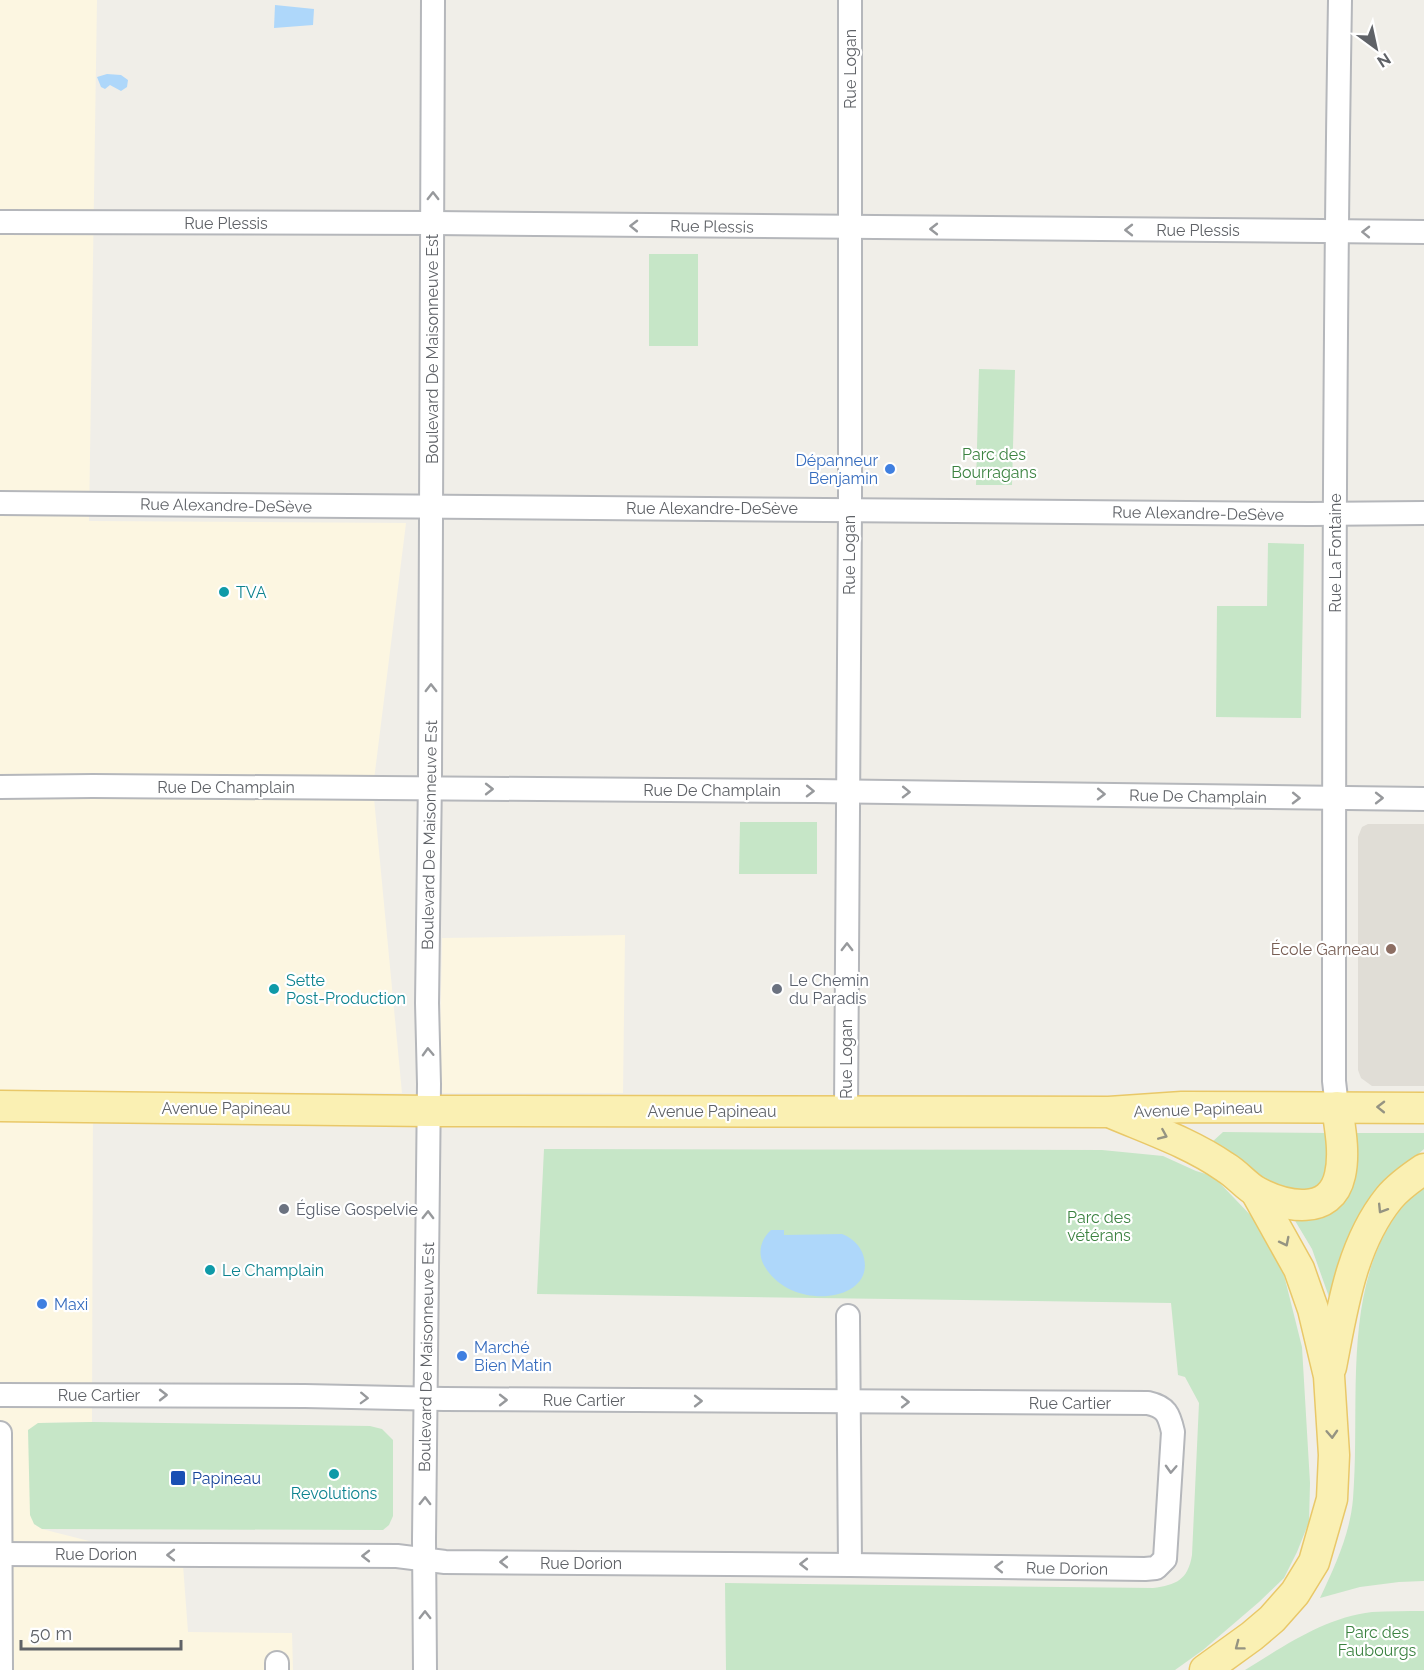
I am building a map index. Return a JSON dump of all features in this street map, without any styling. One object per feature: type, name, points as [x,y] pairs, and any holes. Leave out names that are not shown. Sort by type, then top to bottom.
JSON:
[{"type":"main road","name":"Avenue Papineau","points":[[0,1106],[1109,1112],[1182,1107],[1424,1108]]},
{"type":"main road","points":[[1109,1112],[1187,1146],[1226,1167],[1256,1192],[1282,1204],[1306,1206],[1323,1200],[1334,1190],[1340,1175],[1341,1136],[1337,1107]]},
{"type":"main road","points":[[1329,1376],[1343,1302],[1371,1226],[1389,1198],[1404,1183],[1424,1169]]},
{"type":"main road","points":[[1205,1670],[1272,1619],[1295,1593],[1314,1562],[1332,1499],[1334,1455],[1329,1376],[1313,1309],[1299,1269],[1256,1192]]},
{"type":"street","name":"Boulevard De Maisonneuve Est","points":[[425,1670],[433,0]]},
{"type":"street","name":"Rue Logan","points":[[846,1111],[850,509],[850,0]]},
{"type":"street","name":"Rue La Fontaine","points":[[1337,1107],[1334,1081],[1334,798],[1336,231],[1340,0]]},
{"type":"street","name":"Rue Plessis","points":[[0,222],[433,223],[1424,232]]},
{"type":"street","name":"Rue Alexandre-DeSève","points":[[0,503],[1424,513]]},
{"type":"street","name":"Rue De Champlain","points":[[0,787],[848,791],[1424,799]]},
{"type":"street","points":[[848,1316],[850,1565]]},
{"type":"street","name":"Rue Cartier","points":[[0,1395],[1148,1403],[1159,1406],[1166,1412],[1173,1432],[1166,1550],[1165,1559],[1161,1564]]},
{"type":"street","points":[[0,1433],[1,1670]]},
{"type":"street","name":"Rue Dorion","points":[[1,1554],[385,1556],[445,1562],[1145,1569],[1156,1568],[1161,1564]]},
{"type":"shaded area","points":[[0,0],[97,0],[89,521],[406,523],[373,788],[402,1093],[93,1092],[92,1422],[39,1423],[34,1524],[42,1529],[183,1565],[188,1632],[292,1633],[293,1670],[0,1670]]},
{"type":"shaded area","name":"École Garneau","points":[[1368,824],[1424,824],[1424,1086],[1372,1086],[1361,1078],[1358,1070],[1358,837],[1362,827]]},
{"type":"shaded area","points":[[625,935],[623,1093],[439,1093],[442,938]]},
{"type":"green space","points":[[649,254],[698,254],[698,346],[649,346]]},
{"type":"green space","name":"Parc des Bourragans","points":[[979,369],[1015,370],[1012,485],[976,485]]},
{"type":"green space","points":[[1268,543],[1304,544],[1301,718],[1216,717],[1217,606],[1267,606]]},
{"type":"green space","points":[[740,822],[817,822],[817,874],[739,874]]},
{"type":"green space","points":[[1223,1132],[1329,1133],[1330,1161],[1324,1181],[1312,1191],[1296,1191],[1277,1185],[1239,1163],[1211,1143]]},
{"type":"green space","points":[[1352,1133],[1424,1133],[1424,1149],[1390,1179],[1337,1295],[1329,1297],[1312,1249],[1294,1219],[1319,1216],[1341,1204]]},
{"type":"green space","name":"Parc des vétérans","points":[[544,1149],[1102,1150],[1163,1156],[1213,1176],[1258,1223],[1284,1275],[1302,1347],[1310,1483],[1309,1522],[1284,1578],[1203,1650],[1175,1670],[726,1670],[725,1583],[1153,1588],[1180,1580],[1187,1570],[1192,1555],[1199,1403],[1185,1377],[1178,1375],[1171,1303],[537,1294]]},
{"type":"green space","points":[[1424,1184],[1424,1581],[1360,1587],[1320,1598],[1341,1550],[1349,1525],[1353,1499],[1358,1331],[1365,1290],[1377,1252],[1396,1216]]},
{"type":"green space","points":[[38,1423],[370,1426],[382,1429],[393,1440],[393,1516],[389,1525],[383,1530],[42,1529],[34,1524],[30,1515],[28,1430]]},
{"type":"green space","name":"Parc des Faubourgs","points":[[1424,1611],[1424,1670],[1245,1670],[1306,1634],[1338,1620],[1372,1612]]},
{"type":"water","points":[[275,5],[314,9],[313,25],[274,28]]},
{"type":"water","points":[[107,74],[121,75],[128,80],[127,87],[121,91],[110,85],[105,89],[101,87],[97,77]]},
{"type":"water","points":[[771,1230],[784,1230],[784,1235],[842,1234],[848,1237],[862,1252],[865,1269],[859,1282],[847,1291],[831,1296],[813,1296],[795,1291],[778,1282],[765,1267],[760,1252],[762,1243]]},
{"type":"place","name":"Dépanneur Benjamin","points":[[890,469]]},
{"type":"place","name":"TVA","points":[[224,592]]},
{"type":"place","name":"École Garneau","points":[[1391,949]]},
{"type":"place","name":"Sette Post-Production","points":[[274,989]]},
{"type":"place","name":"Le Chemin du Paradis","points":[[777,989]]},
{"type":"place","name":"Église Gospelvie","points":[[284,1209]]},
{"type":"place","name":"Le Champlain","points":[[210,1270]]},
{"type":"place","name":"Maxi","points":[[42,1304]]},
{"type":"place","name":"Marché Bien Matin","points":[[462,1356]]},
{"type":"place","name":"Revolutions","points":[[334,1474]]},
{"type":"place","name":"Papineau","points":[[178,1478]]}]
